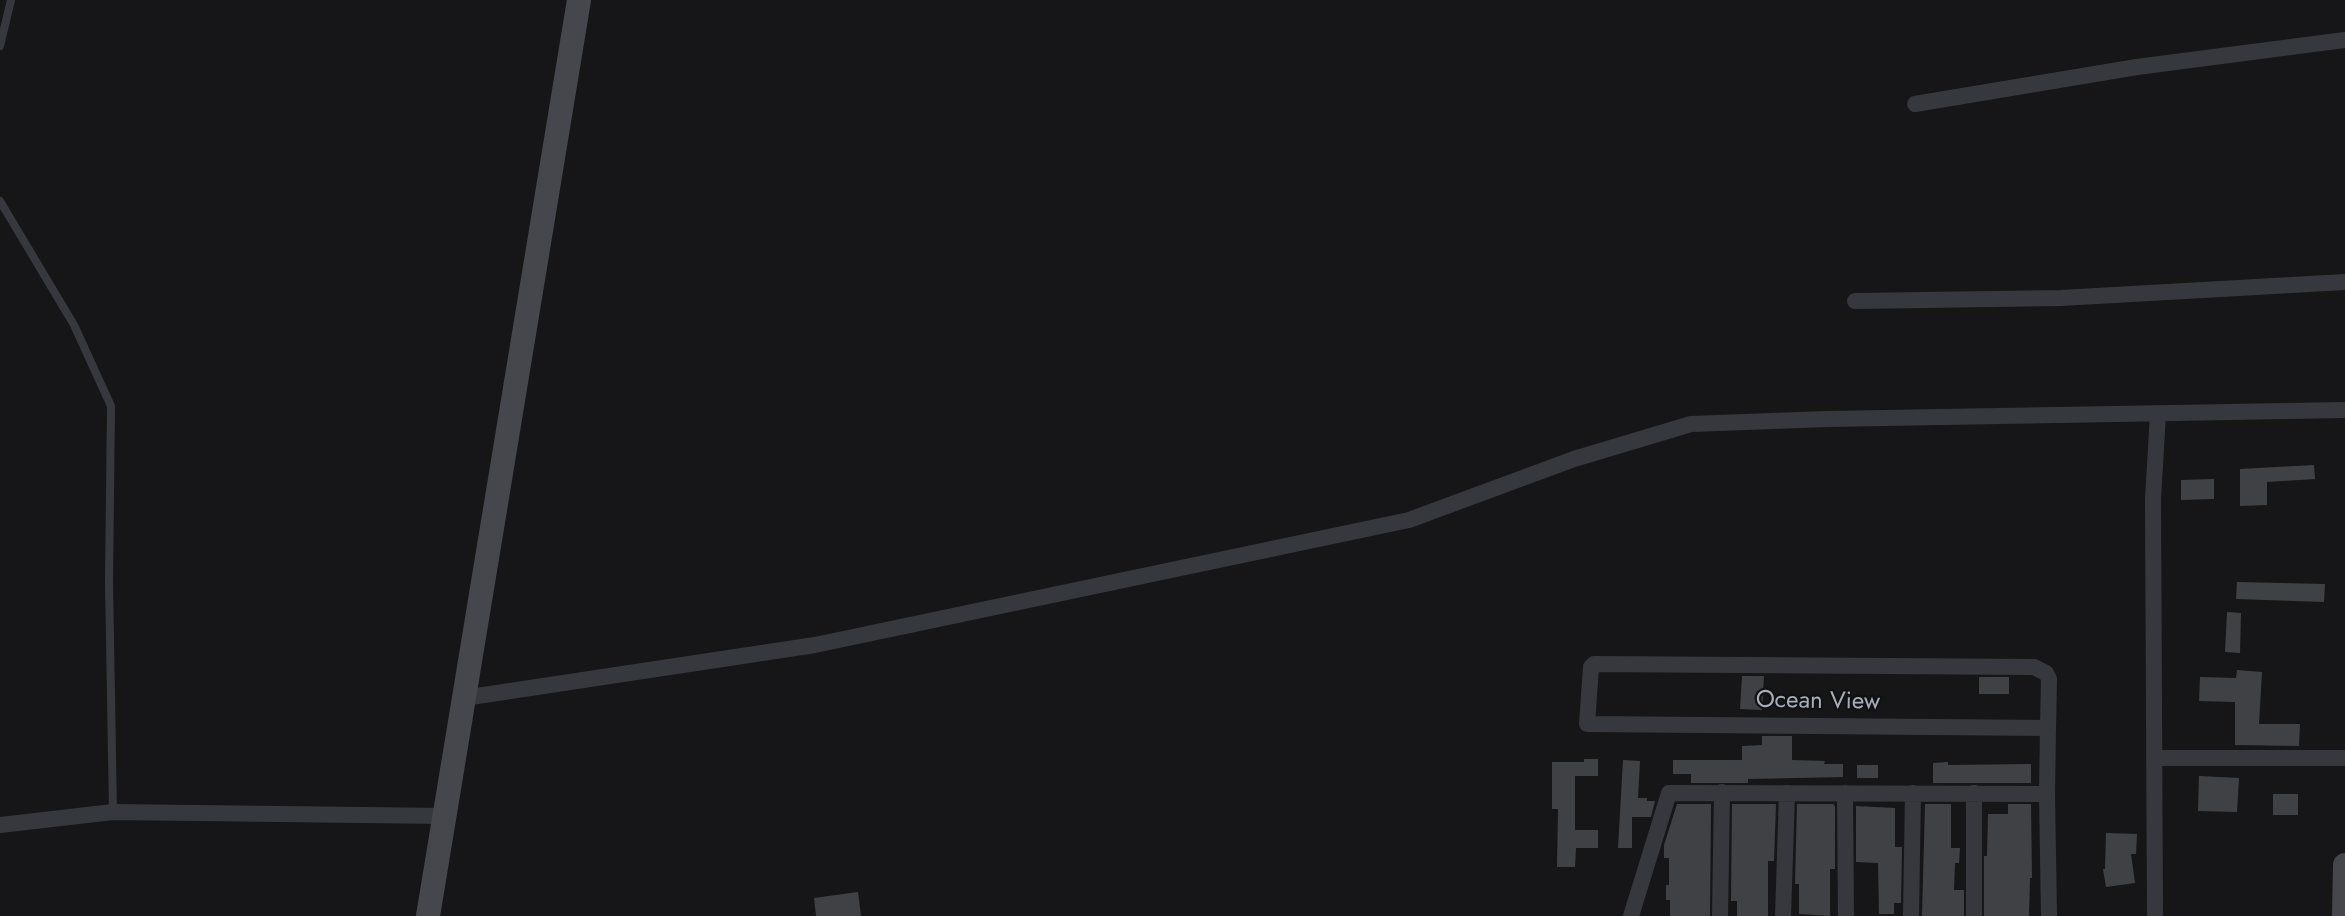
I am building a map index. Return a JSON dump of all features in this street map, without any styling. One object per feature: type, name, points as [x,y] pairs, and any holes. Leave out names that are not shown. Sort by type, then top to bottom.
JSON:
[{"type":"street","points":[[428,916],[579,0]]},
{"type":"street","points":[[1915,104],[2137,67],[2345,40]]},
{"type":"street","points":[[1855,301],[2061,298],[2345,282]]},
{"type":"street","points":[[464,698],[815,645],[1409,520],[1574,459],[1691,424],[2345,410]]},
{"type":"street","points":[[2155,916],[2153,499],[2158,414]]},
{"type":"street","name":"Ocean View","points":[[1594,664],[2034,667],[2046,673],[2049,679],[2048,728],[1587,724],[1591,667],[1594,664]]},
{"type":"street","points":[[2048,728],[2049,916]]},
{"type":"street","points":[[2154,758],[2345,758]]},
{"type":"street","points":[[1720,916],[1722,792]]},
{"type":"street","points":[[1631,916],[1669,793],[2047,794]]},
{"type":"street","points":[[1783,916],[1787,793]]},
{"type":"street","points":[[1845,793],[1845,916]]},
{"type":"street","points":[[1911,916],[1913,793]]},
{"type":"street","points":[[1974,793],[1974,916]]},
{"type":"street","points":[[0,825],[113,812],[445,816]]},
{"type":"street","points":[[2344,916],[2345,865]]},
{"type":"lane","points":[[0,46],[11,0]]},
{"type":"lane","points":[[0,201],[74,325],[111,406],[109,582],[113,812]]},
{"type":"building","points":[[2314,465],[2315,479],[2267,482],[2267,505],[2240,506],[2240,469]]},
{"type":"building","points":[[2214,479],[2214,499],[2181,500],[2181,480]]},
{"type":"building","points":[[2237,582],[2325,584],[2324,602],[2236,599]]},
{"type":"building","points":[[2227,612],[2241,613],[2240,653],[2225,652]]},
{"type":"building","points":[[2237,670],[2262,672],[2259,724],[2300,724],[2299,746],[2235,745],[2235,702],[2199,701],[2200,677],[2236,678]]},
{"type":"building","points":[[1742,676],[1764,676],[1762,710],[1740,709]]},
{"type":"building","points":[[1979,677],[2009,677],[2009,694],[1979,694]]},
{"type":"building","points":[[1762,736],[1792,736],[1792,760],[1843,764],[1843,777],[1748,779],[1748,783],[1691,783],[1691,774],[1673,774],[1673,760],[1742,760],[1742,746],[1762,745]]},
{"type":"building","points":[[1584,759],[1598,759],[1598,776],[1575,776],[1575,830],[1598,830],[1598,848],[1576,848],[1575,867],[1557,867],[1558,809],[1552,809],[1552,762],[1584,762]]},
{"type":"building","points":[[1623,760],[1640,761],[1638,798],[1655,801],[1651,817],[1632,817],[1632,848],[1618,848]]},
{"type":"building","points":[[1948,762],[1948,765],[2031,764],[2031,783],[1933,783],[1933,763]]},
{"type":"building","points":[[1857,765],[1878,765],[1878,778],[1857,778]]},
{"type":"building","points":[[2199,776],[2239,778],[2237,812],[2198,811]]},
{"type":"building","points":[[2273,794],[2298,794],[2298,815],[2273,815]]},
{"type":"building","points":[[1677,804],[1711,804],[1710,916],[1670,916],[1670,900],[1666,900],[1666,885],[1669,885],[1669,858],[1664,858],[1664,845]]},
{"type":"building","points":[[1732,804],[1776,804],[1774,861],[1768,861],[1768,916],[1737,916],[1737,901],[1731,901]]},
{"type":"building","points":[[1797,804],[1833,804],[1835,806],[1835,869],[1830,869],[1830,916],[1799,914],[1799,884],[1795,884]]},
{"type":"building","points":[[1925,804],[1951,804],[1951,848],[1960,848],[1959,863],[1955,863],[1954,890],[1964,890],[1964,916],[1922,916]]},
{"type":"building","points":[[2008,804],[2031,804],[2032,878],[2030,878],[2029,916],[1984,916],[1984,856],[1987,856],[1988,814],[2008,814]]},
{"type":"building","points":[[1856,806],[1895,808],[1895,847],[1902,847],[1901,903],[1894,903],[1894,914],[1879,914],[1878,863],[1856,862]]},
{"type":"building","points":[[2106,833],[2137,834],[2136,854],[2131,854],[2135,883],[2106,887],[2103,869],[2105,869]]},
{"type":"building","points":[[858,892],[861,916],[816,916],[814,898]]}]
